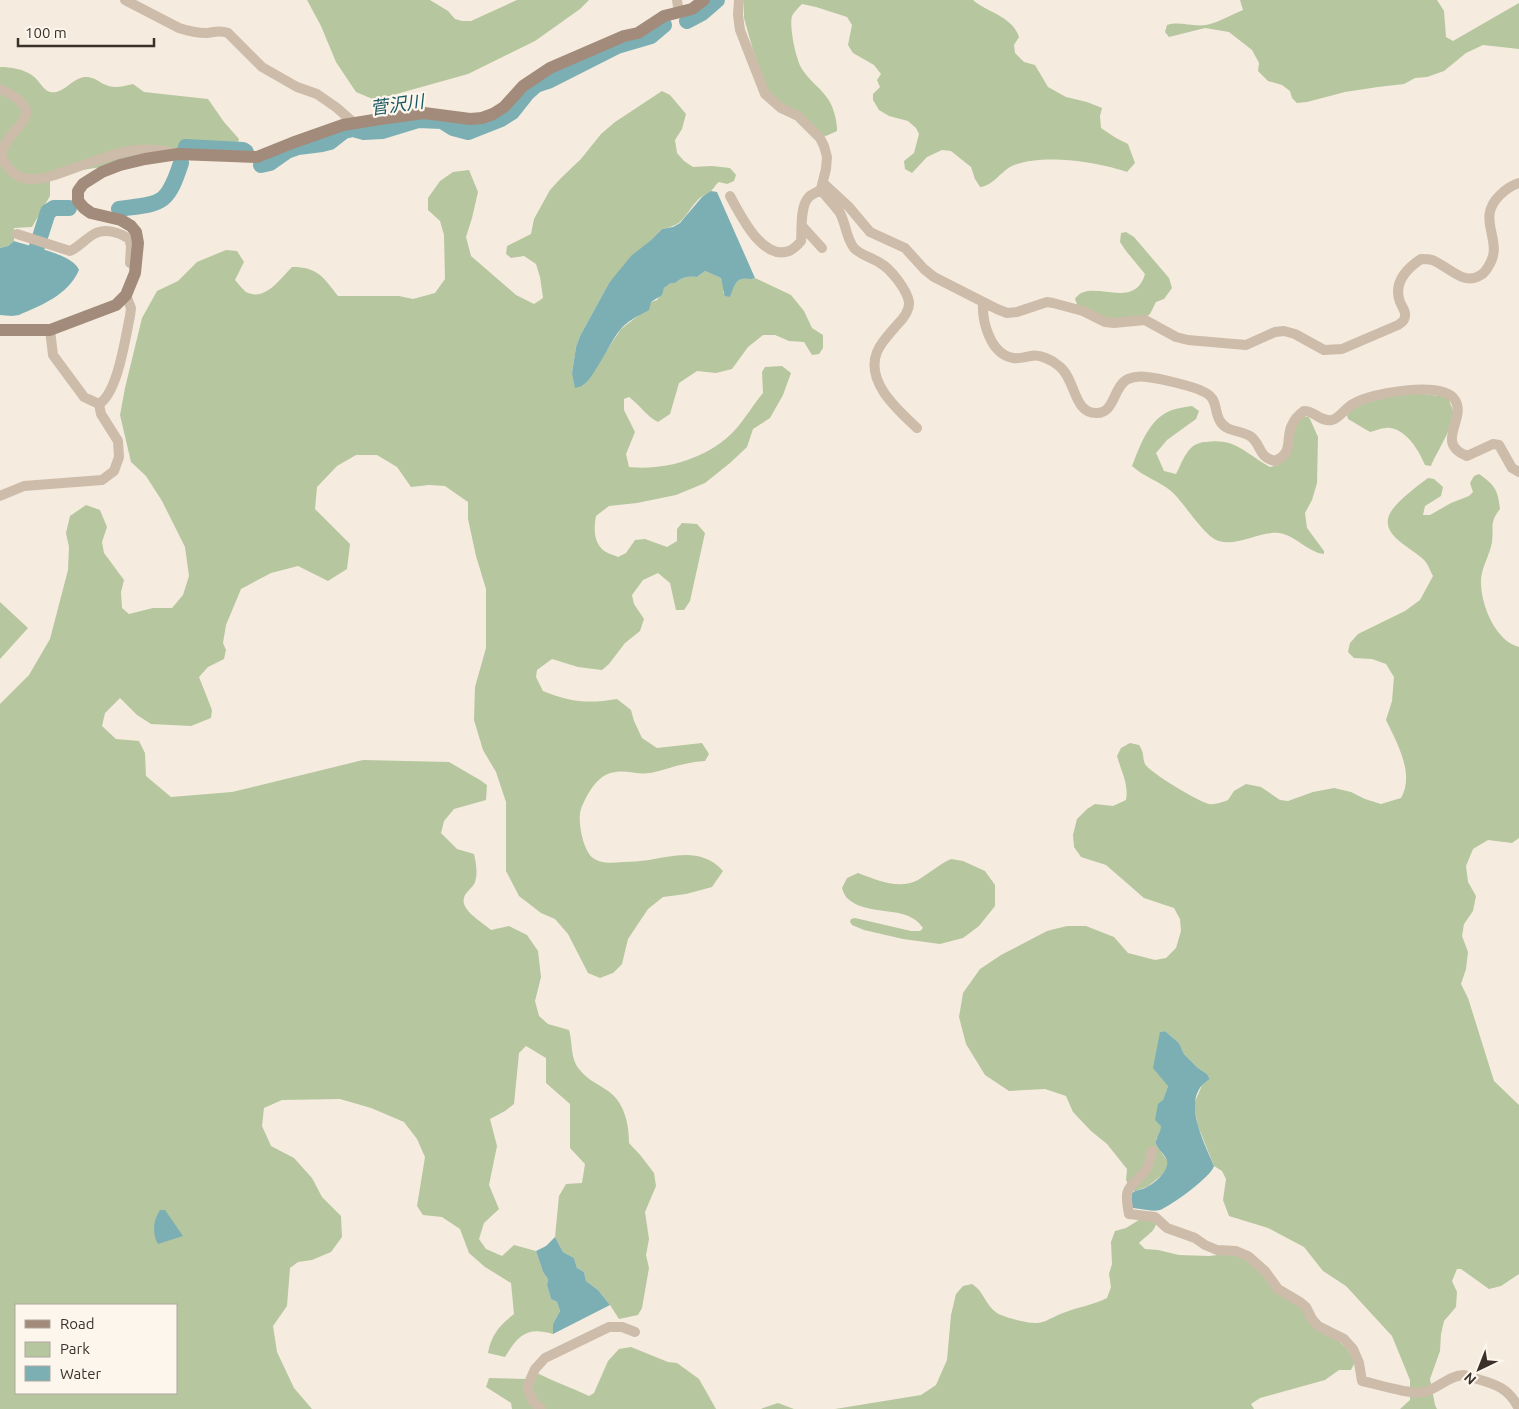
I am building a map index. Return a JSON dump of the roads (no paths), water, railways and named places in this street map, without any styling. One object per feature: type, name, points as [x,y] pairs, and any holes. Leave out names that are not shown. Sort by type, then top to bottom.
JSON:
[{"type":"street","points":[[125,0],[188,31],[207,33],[222,30],[228,33],[262,67],[297,87],[317,94],[338,108],[354,123]]},
{"type":"street","points":[[677,0],[679,13]]},
{"type":"street","points":[[0,89],[18,99],[25,111],[25,118],[22,124],[5,143],[1,156],[11,172],[21,177],[42,179],[58,176],[77,167],[135,150],[162,150],[178,154],[256,157],[301,139],[354,123],[424,113],[470,119],[493,114],[504,107],[523,86],[550,68],[624,36],[638,33],[664,16],[692,9],[704,0]]},
{"type":"street","points":[[730,196],[751,231],[768,248],[777,253],[784,253],[798,246],[801,241],[803,227],[802,210],[809,196],[822,186],[827,157],[820,138],[798,116],[781,108],[765,94],[740,30],[739,0]]},
{"type":"street","points":[[0,330],[50,330],[116,305],[126,295],[135,273],[138,243],[136,232],[131,226],[121,220],[92,213],[84,208],[78,201],[78,191],[92,177],[120,165],[178,154]]},
{"type":"street","points":[[822,186],[850,208],[870,232],[905,248],[934,277],[983,303],[1007,313],[1028,310],[1047,302],[1084,312],[1105,322],[1145,320],[1176,337],[1237,346],[1246,345],[1275,332],[1284,331],[1295,334],[1324,350],[1342,350],[1398,325],[1405,319],[1406,313],[1399,300],[1398,286],[1401,278],[1421,259],[1432,260],[1458,275],[1470,279],[1482,274],[1494,257],[1495,249],[1489,219],[1490,208],[1503,192],[1519,183]]},
{"type":"street","points":[[822,186],[839,212],[852,246],[860,254],[886,267],[894,275],[907,296],[908,310],[882,343],[874,361],[880,387],[896,407],[917,428]]},
{"type":"street","points":[[803,227],[822,248]]},
{"type":"street","points":[[17,234],[70,251],[94,233],[116,232],[129,239],[131,246],[130,264],[135,273]]},
{"type":"street","points":[[99,404],[104,401],[113,388],[130,316],[131,308],[126,295]]},
{"type":"street","points":[[983,303],[982,315],[985,328],[998,349],[1005,356],[1012,358],[1038,355],[1059,366],[1070,377],[1079,403],[1083,409],[1089,412],[1097,414],[1103,412],[1110,405],[1119,388],[1126,380],[1136,378],[1146,377],[1202,391],[1210,396],[1216,404],[1220,422],[1228,429],[1252,437],[1260,453],[1268,460],[1275,461],[1286,453],[1289,446],[1291,428],[1297,416],[1304,411],[1311,411],[1322,419],[1329,420],[1337,418],[1353,404],[1376,394],[1442,390],[1456,400],[1458,408],[1452,434],[1452,443],[1455,449],[1467,456],[1493,444],[1499,445],[1512,468],[1519,472]]},
{"type":"street","points":[[50,330],[53,355],[84,397],[99,404]]},
{"type":"street","points":[[0,496],[24,486],[102,480],[114,471],[119,457],[118,441],[101,414],[99,404]]},
{"type":"street","points":[[1152,1151],[1147,1168],[1128,1188],[1126,1196],[1129,1214],[1155,1217],[1167,1228],[1196,1238],[1205,1245],[1217,1250],[1236,1251],[1248,1256],[1265,1271],[1278,1289],[1306,1307],[1318,1326],[1344,1339],[1353,1349],[1359,1363],[1362,1381],[1421,1392],[1432,1390],[1457,1375],[1464,1375],[1504,1388],[1516,1402],[1519,1409]]},
{"type":"street","points":[[541,1409],[532,1401],[528,1385],[535,1369],[545,1358],[609,1327],[622,1327],[635,1332]]},
{"type":"water","points":[[711,191],[717,192],[755,278],[739,280],[735,284],[730,297],[724,295],[721,278],[705,271],[697,277],[685,277],[675,283],[671,283],[664,288],[662,295],[651,302],[649,310],[623,327],[591,376],[582,386],[575,388],[572,373],[576,347],[609,283],[631,256],[662,229],[673,227],[680,223],[702,197]]},
{"type":"water","points":[[14,241],[60,255],[75,264],[79,270],[68,286],[54,298],[19,315],[0,315],[0,248],[8,246]]},
{"type":"water","points":[[1165,1031],[1179,1043],[1184,1054],[1207,1074],[1210,1079],[1201,1087],[1196,1096],[1195,1108],[1200,1132],[1214,1166],[1206,1177],[1181,1197],[1160,1210],[1150,1211],[1133,1208],[1131,1204],[1132,1193],[1154,1183],[1164,1173],[1167,1165],[1164,1155],[1156,1144],[1161,1126],[1155,1120],[1158,1104],[1163,1100],[1168,1086],[1153,1068],[1160,1032]]},
{"type":"water","points":[[160,1210],[165,1210],[183,1236],[158,1244],[154,1227]]},
{"type":"water","points":[[555,1237],[563,1252],[574,1258],[577,1268],[584,1272],[586,1281],[598,1290],[610,1305],[553,1334],[553,1324],[560,1311],[557,1302],[551,1299],[547,1285],[548,1279],[543,1272],[536,1251],[546,1246]]},
{"type":"waterway","name":"菅沢川","points":[[687,21],[702,13],[717,0]]},
{"type":"waterway","name":"菅沢川","points":[[261,165],[270,163],[287,151],[298,147],[330,142],[344,131],[353,129],[364,132],[382,131],[418,120],[442,121],[453,128],[468,132],[501,119],[512,112],[536,85],[548,81],[617,46],[651,36],[664,25]]},
{"type":"waterway","name":"菅沢川","points":[[185,150],[186,147],[243,150],[246,152]]},
{"type":"waterway","name":"菅沢川","points":[[119,209],[145,205],[161,200],[167,195],[181,163]]},
{"type":"waterway","name":"菅沢川","points":[[0,283],[6,283],[32,262],[48,212],[54,208],[69,208]]}]
